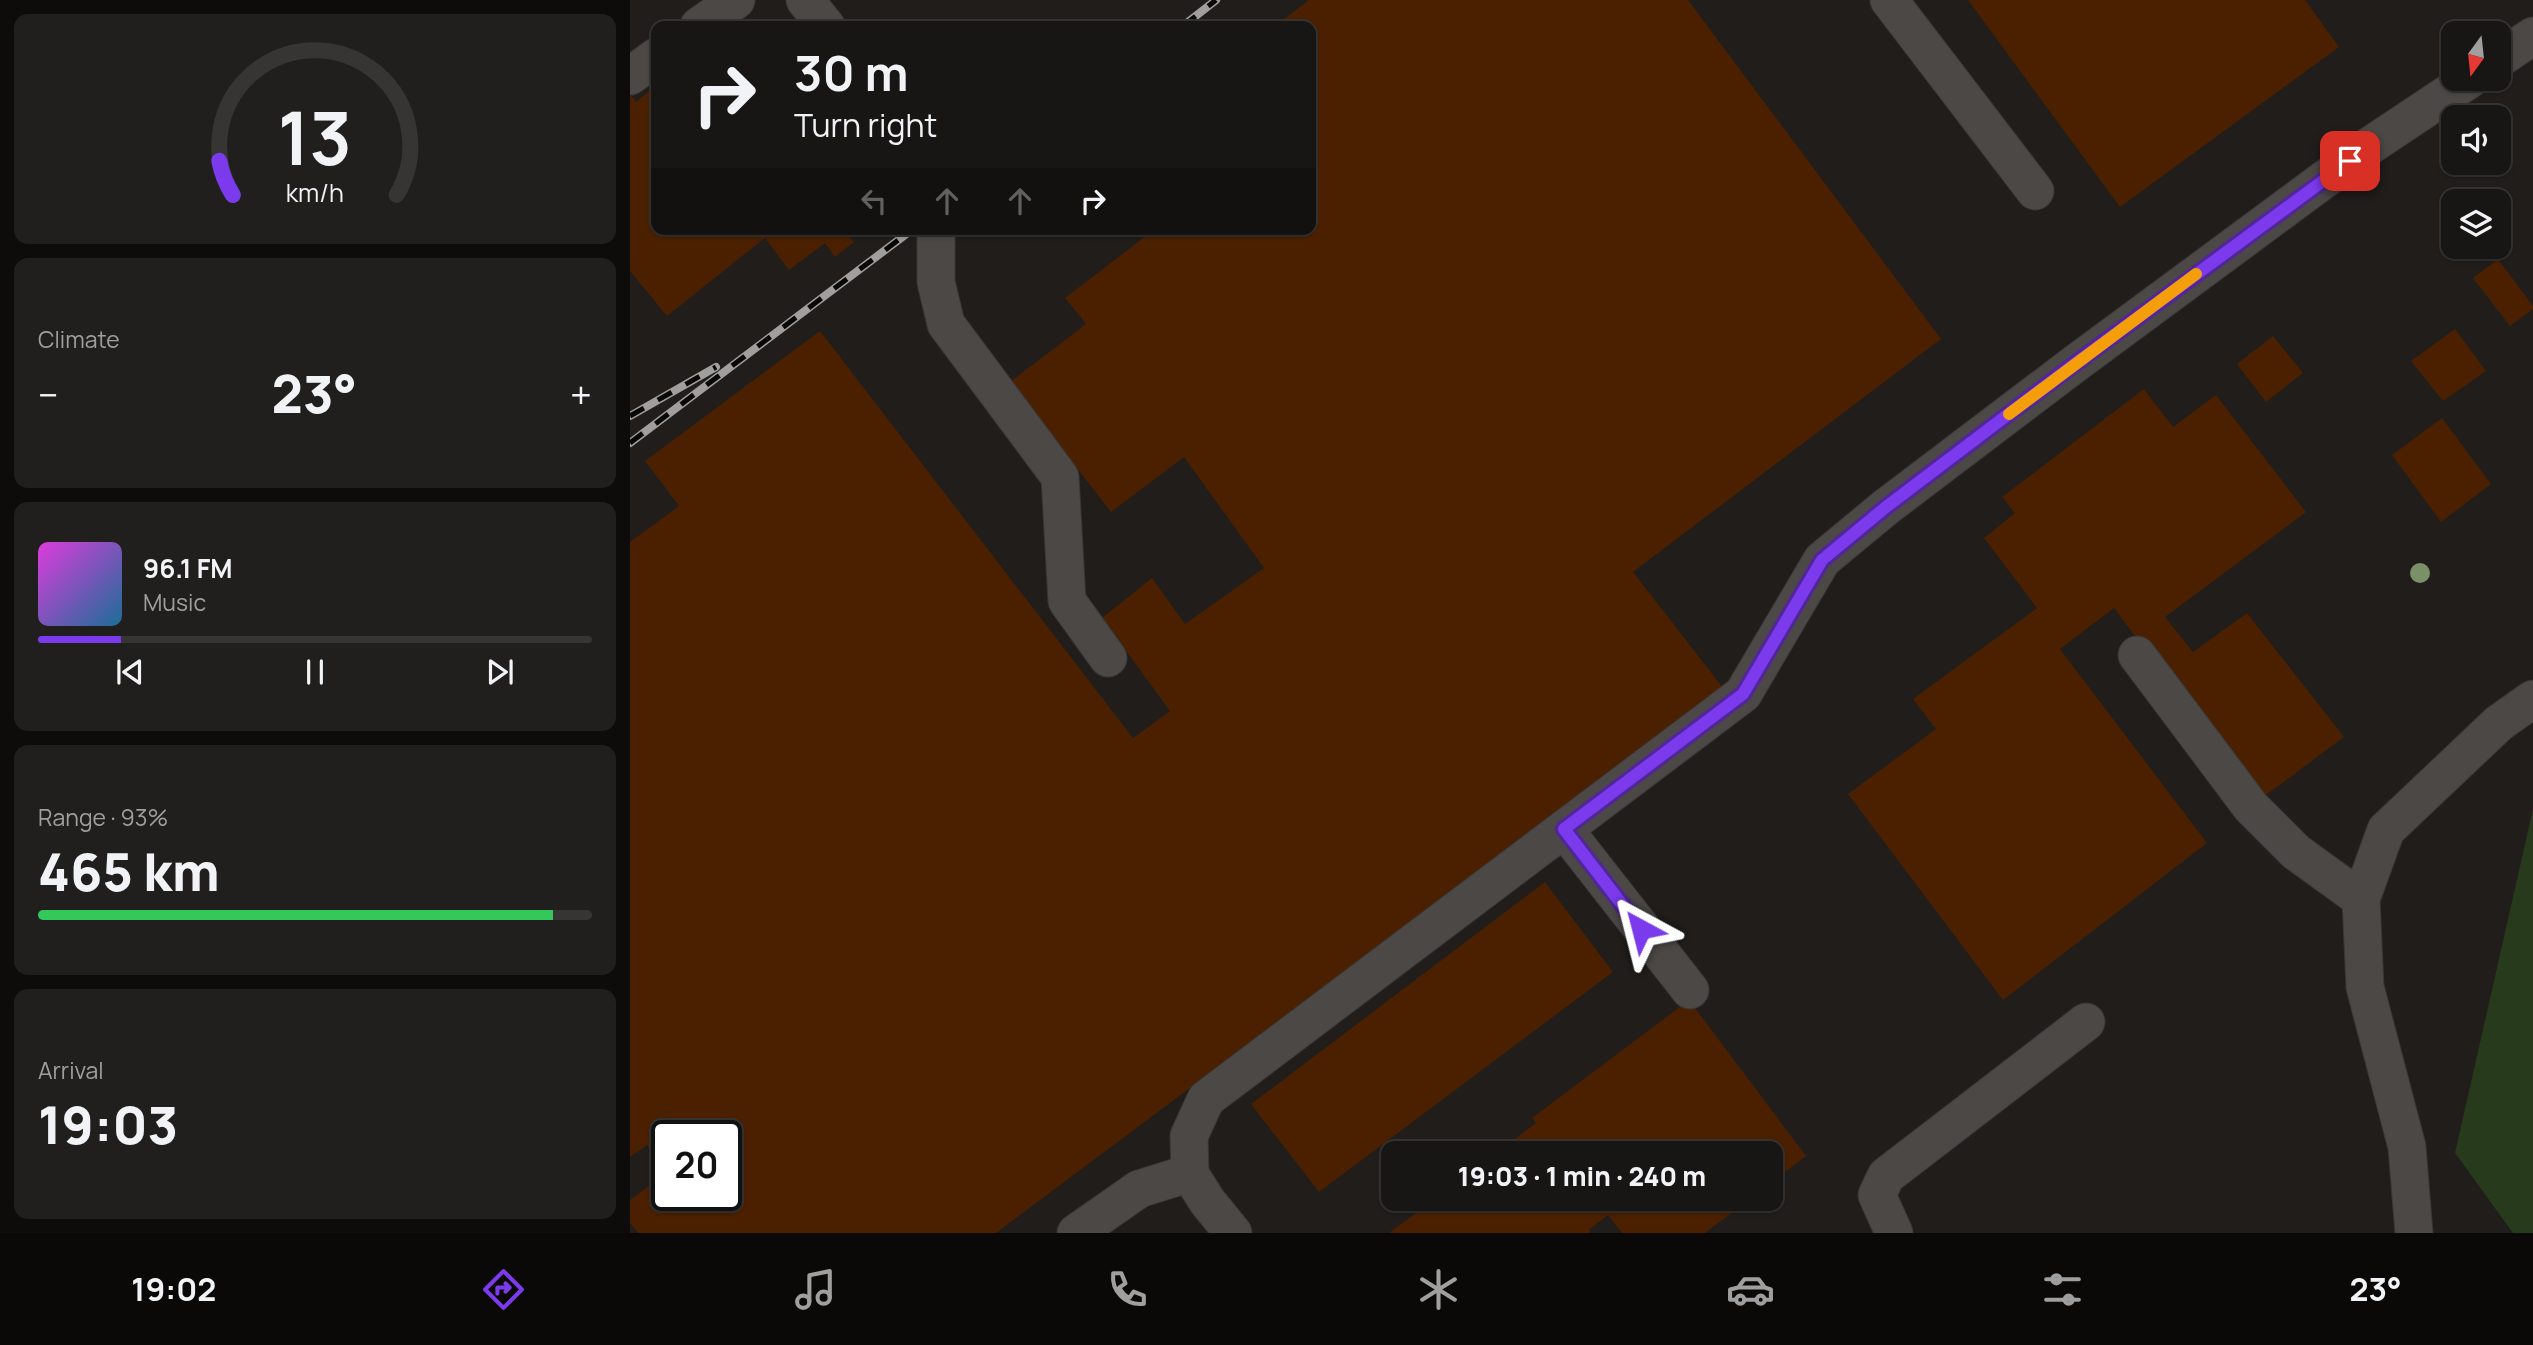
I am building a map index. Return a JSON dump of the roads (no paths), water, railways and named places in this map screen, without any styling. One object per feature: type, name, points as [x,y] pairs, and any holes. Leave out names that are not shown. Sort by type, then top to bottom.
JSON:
[{"type":"lane","points":[[706,21],[736,0]]},
{"type":"lane","points":[[805,0],[821,21]]},
{"type":"lane","points":[[1889,0],[2035,191]]},
{"type":"lane","points":[[2511,51],[2533,36]]},
{"type":"lane","points":[[630,76],[651,61]]},
{"type":"lane","points":[[1233,1233],[1207,1201],[1190,1173],[1189,1136],[1206,1099],[1743,694],[1822,560],[1886,507],[2371,145],[2452,91]]},
{"type":"lane","points":[[936,235],[936,282],[946,324],[1060,477],[1067,601],[1108,657]]},
{"type":"lane","points":[[2137,655],[2251,807],[2296,852],[2361,898]]},
{"type":"lane","points":[[2414,1233],[2407,1147],[2365,987],[2361,898],[2386,830],[2499,723],[2533,699]]},
{"type":"lane","points":[[1564,829],[1690,990]]},
{"type":"lane","points":[[1894,1233],[1877,1195],[1886,1176],[2086,1022]]},
{"type":"lane","points":[[1076,1233],[1139,1189],[1190,1173]]},
{"type":"railway","points":[[1189,21],[1216,0]]},
{"type":"railway","points":[[630,443],[905,235]]},
{"type":"railway","points":[[630,416],[716,367]]}]
